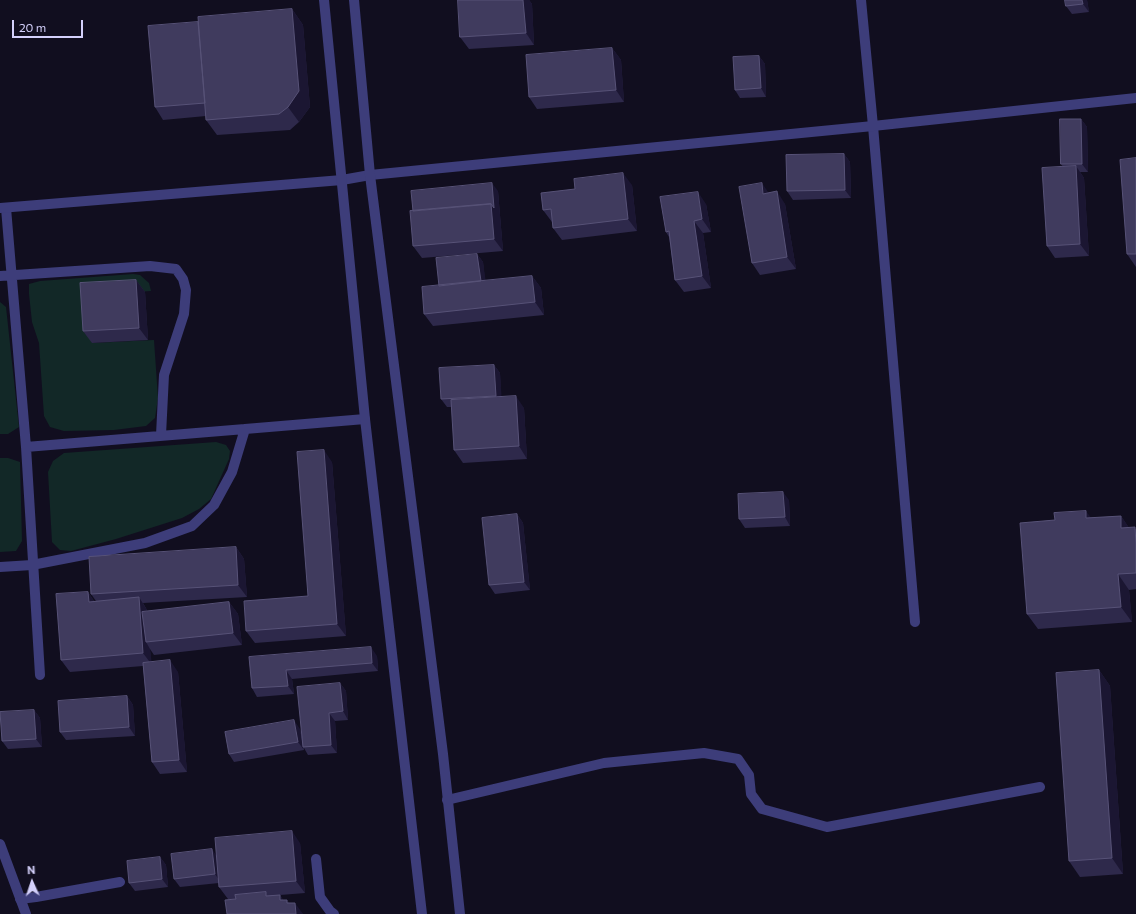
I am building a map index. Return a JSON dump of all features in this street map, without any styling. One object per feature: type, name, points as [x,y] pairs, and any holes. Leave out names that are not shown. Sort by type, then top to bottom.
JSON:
[{"type":"street","points":[[324,0],[365,419],[422,914]]},
{"type":"street","points":[[354,0],[370,175],[443,754],[460,914]]},
{"type":"street","points":[[861,0],[915,622]]},
{"type":"street","points":[[40,675],[32,566],[26,447],[11,275],[3,208],[342,180],[370,175],[873,126],[1136,98]]},
{"type":"street","points":[[0,276],[150,266],[176,269],[183,279],[186,290],[184,314],[164,375],[161,435]]},
{"type":"street","points":[[26,447],[365,419]]},
{"type":"street","points":[[0,567],[32,566],[145,543],[192,526],[214,505],[232,472],[244,429]]},
{"type":"street","points":[[447,800],[604,763],[704,753],[738,759],[749,775],[751,794],[762,808],[827,827],[1040,787]]},
{"type":"street","points":[[0,844],[26,914]]},
{"type":"street","points":[[316,859],[320,897],[334,914]]},
{"type":"street","points":[[20,899],[120,882]]},
{"type":"green space","points":[[133,274],[140,275],[149,283],[151,291],[89,295],[92,343],[154,340],[158,398],[155,418],[146,426],[114,430],[64,431],[50,427],[44,416],[39,343],[32,322],[29,284],[40,281]]},
{"type":"green space","points":[[0,302],[6,307],[19,427],[8,434],[0,434]]},
{"type":"green space","points":[[216,442],[226,445],[230,451],[229,459],[211,499],[199,509],[182,518],[116,539],[71,551],[60,550],[52,542],[48,472],[53,461],[64,453]]},
{"type":"green space","points":[[0,458],[8,458],[20,462],[22,541],[16,551],[0,552]]},
{"type":"building","points":[[458,0],[523,0],[526,33],[460,37]]},
{"type":"building","points":[[1065,0],[1082,0],[1083,4],[1066,6]]},
{"type":"building","points":[[292,9],[299,91],[288,107],[279,114],[206,120],[198,17]]},
{"type":"building","points":[[198,22],[205,103],[155,107],[148,26]]},
{"type":"building","points":[[612,48],[616,90],[529,97],[526,55]]},
{"type":"building","points":[[759,56],[761,88],[735,90],[733,57]]},
{"type":"building","points":[[1060,119],[1081,119],[1082,164],[1061,164]]},
{"type":"building","points":[[844,154],[845,190],[787,191],[786,155]]},
{"type":"building","points":[[1136,158],[1136,254],[1127,254],[1120,160]]},
{"type":"building","points":[[1076,166],[1080,244],[1047,246],[1042,168]]},
{"type":"building","points":[[623,173],[628,219],[553,228],[551,209],[543,210],[541,193],[575,189],[574,179]]},
{"type":"building","points":[[492,183],[494,208],[491,204],[413,211],[411,191]]},
{"type":"building","points":[[762,183],[763,194],[777,191],[787,257],[752,263],[739,187]]},
{"type":"building","points":[[698,192],[702,219],[694,221],[702,276],[675,280],[669,231],[666,232],[660,197]]},
{"type":"building","points":[[491,204],[494,239],[413,246],[410,211]]},
{"type":"building","points":[[477,254],[481,281],[439,286],[436,258]]},
{"type":"building","points":[[532,276],[535,302],[424,314],[422,287]]},
{"type":"building","points":[[136,280],[139,328],[83,331],[80,283]]},
{"type":"building","points":[[494,365],[496,396],[441,399],[439,368]]},
{"type":"building","points":[[516,396],[519,446],[454,450],[451,400]]},
{"type":"building","points":[[324,450],[337,624],[246,631],[244,601],[308,596],[297,452]]},
{"type":"building","points":[[783,492],[785,517],[739,519],[738,494]]},
{"type":"building","points":[[1086,511],[1086,518],[1121,516],[1121,528],[1135,527],[1136,573],[1118,574],[1121,607],[1027,614],[1020,523],[1055,520],[1054,513]]},
{"type":"building","points":[[517,514],[524,582],[489,585],[482,518]]},
{"type":"building","points":[[236,547],[238,585],[91,594],[89,557]]},
{"type":"building","points":[[88,592],[89,602],[139,597],[143,653],[61,660],[56,594]]},
{"type":"building","points":[[229,602],[233,633],[146,642],[142,612]]},
{"type":"building","points":[[371,647],[372,663],[286,670],[288,686],[252,688],[249,657]]},
{"type":"building","points":[[170,660],[179,760],[152,762],[143,663]]},
{"type":"building","points":[[1099,670],[1112,858],[1069,861],[1056,673]]},
{"type":"building","points":[[340,683],[343,711],[329,713],[331,745],[303,747],[297,687]]},
{"type":"building","points":[[127,696],[129,727],[60,732],[58,701]]},
{"type":"building","points":[[34,710],[36,739],[2,741],[0,712]]},
{"type":"building","points":[[294,720],[298,742],[229,754],[225,732]]},
{"type":"building","points":[[292,831],[296,881],[219,887],[215,838]]},
{"type":"building","points":[[212,849],[215,874],[174,879],[171,854]]},
{"type":"building","points":[[160,857],[162,879],[129,883],[127,861]]},
{"type":"building","points":[[266,892],[266,896],[280,895],[280,900],[287,900],[287,903],[295,903],[296,914],[227,914],[225,900],[236,899],[235,895]]}]
